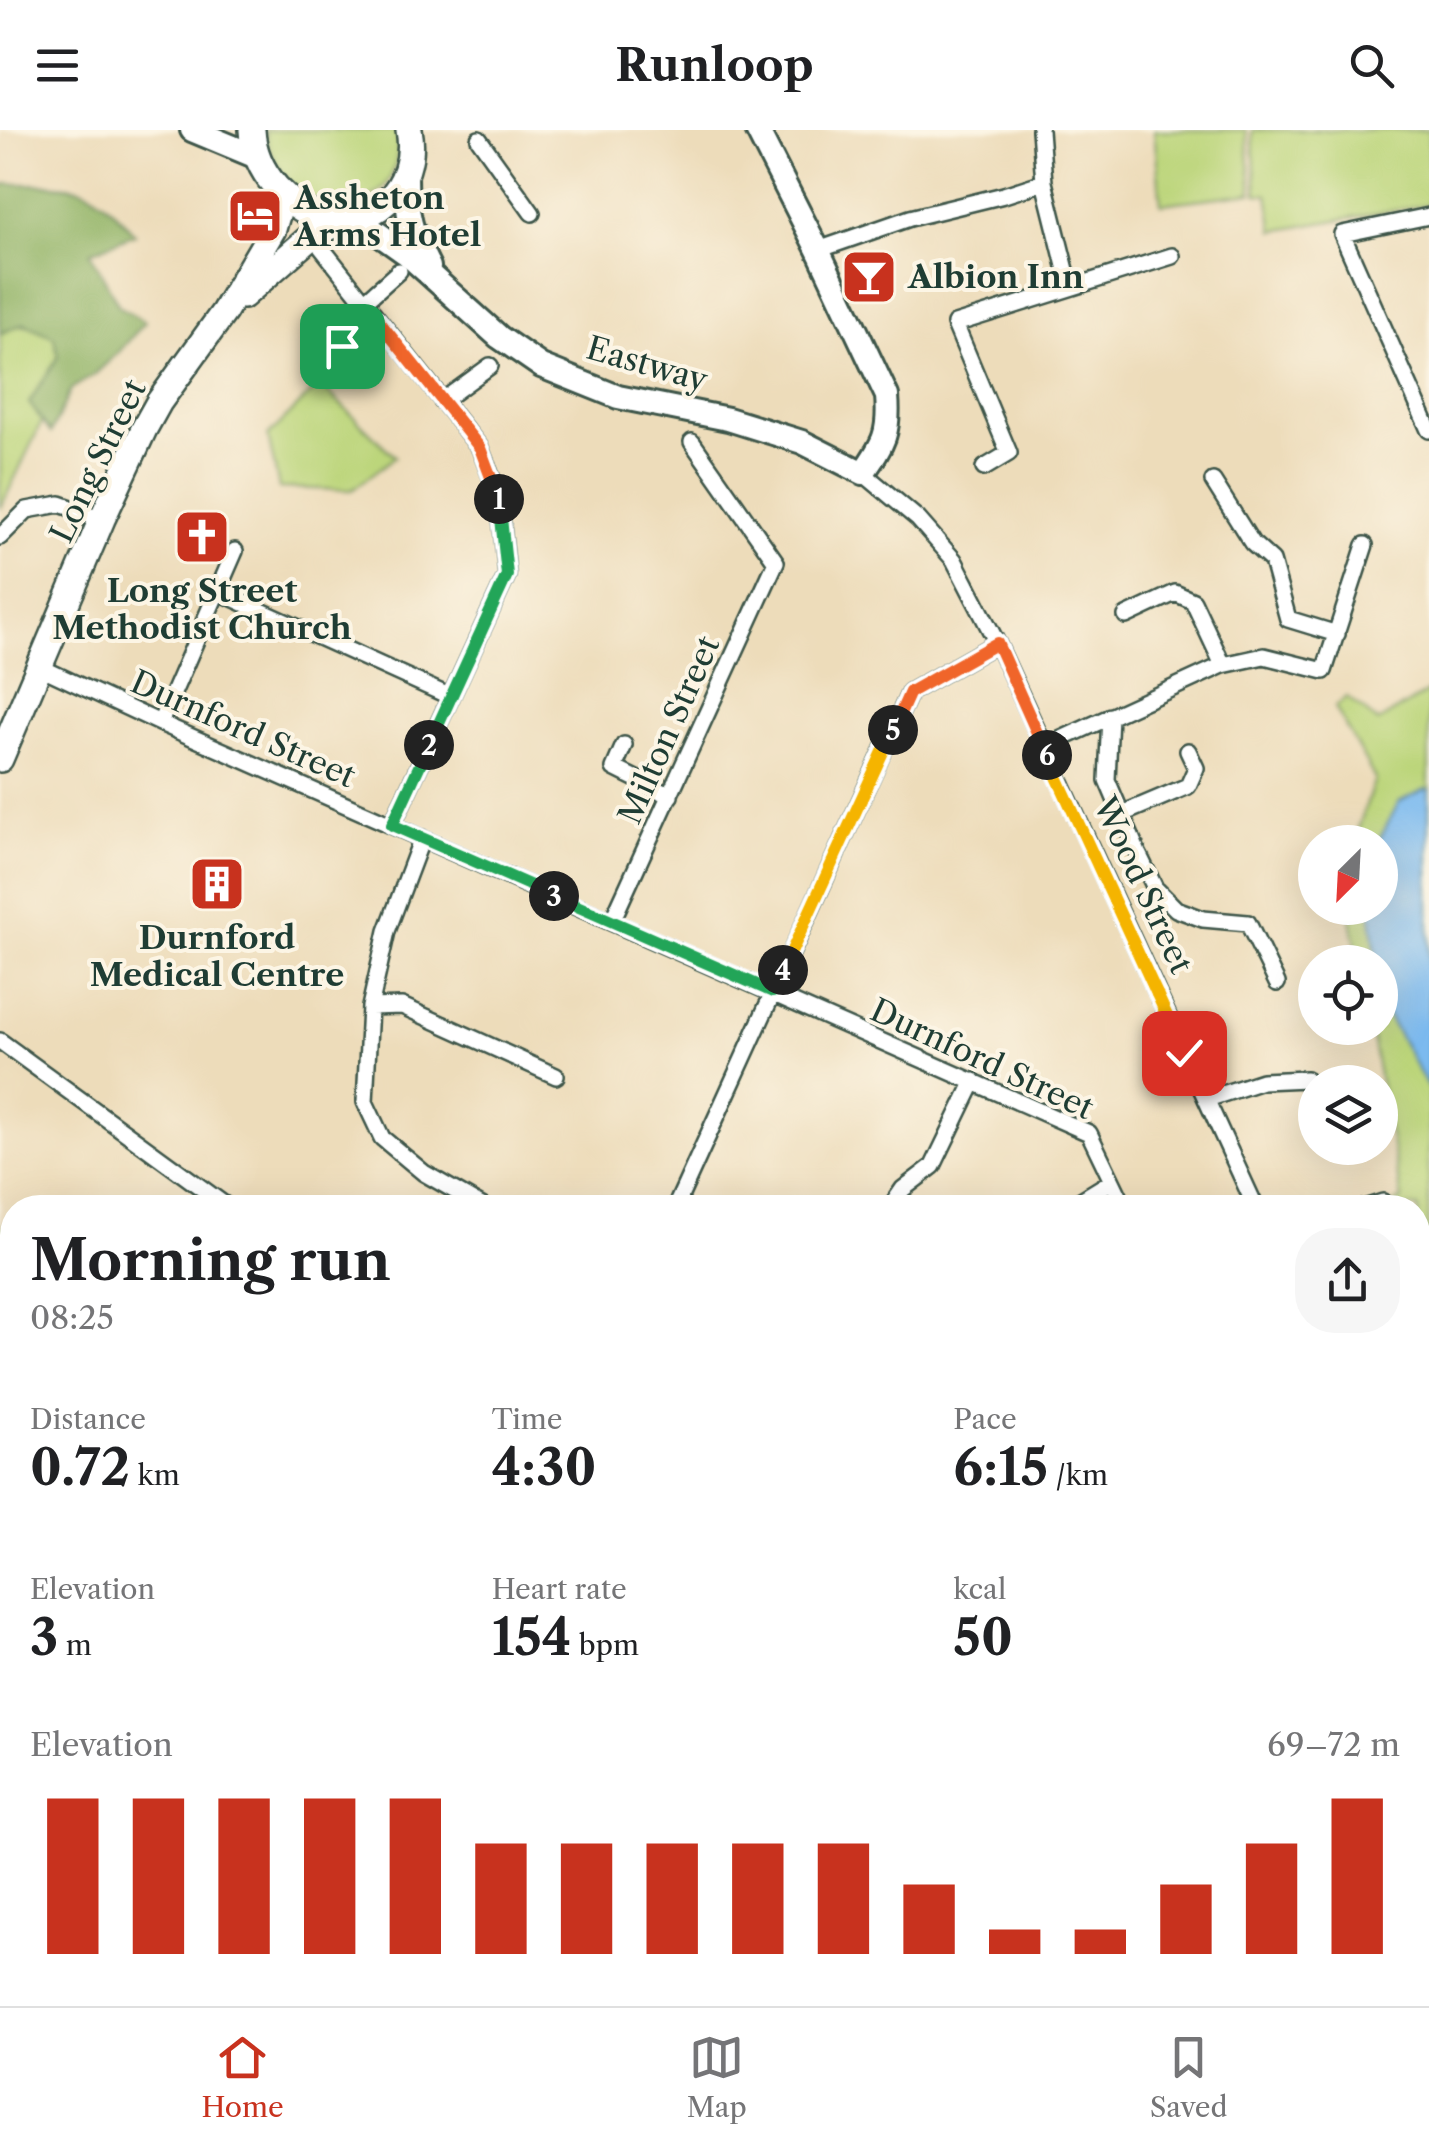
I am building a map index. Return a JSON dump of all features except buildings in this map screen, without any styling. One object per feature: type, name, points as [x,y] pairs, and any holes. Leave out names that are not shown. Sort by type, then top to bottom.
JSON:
[{"type":"main road","points":[[252,130],[257,157],[271,181],[296,206],[325,218],[349,219]]},
{"type":"main road","points":[[406,176],[415,135]]},
{"type":"main road","name":"Long Street","points":[[224,312],[307,240],[377,209],[389,200],[406,176]]},
{"type":"main road","name":"Long Street","points":[[0,760],[102,519],[158,402],[224,312],[272,229],[283,194]]},
{"type":"street","points":[[192,130],[257,157]]},
{"type":"street","points":[[757,130],[886,396],[888,419],[882,446],[863,472]]},
{"type":"street","points":[[1040,130],[1044,182],[1070,286]]},
{"type":"street","points":[[479,139],[532,214]]},
{"type":"street","name":"Eastway","points":[[406,176],[406,209],[416,241],[435,279]]},
{"type":"street","points":[[818,250],[910,218],[1044,182]]},
{"type":"street","points":[[1429,216],[1342,234],[1429,430]]},
{"type":"street","name":"Eastway","points":[[349,219],[394,244],[498,337],[541,366],[618,397],[728,420],[802,442],[863,472]]},
{"type":"street","points":[[321,247],[480,448],[498,497],[507,575],[392,825]]},
{"type":"street","points":[[984,468],[1009,452],[955,324],[1172,256]]},
{"type":"street","points":[[364,302],[399,271]]},
{"type":"street","points":[[342,346],[377,319]]},
{"type":"street","points":[[442,400],[490,366]]},
{"type":"street","name":"Milton Street","points":[[612,922],[776,562],[692,442]]},
{"type":"street","name":"Wood Street","points":[[863,472],[918,519],[954,560],[997,643],[1250,1195]]},
{"type":"street","points":[[1213,482],[1252,542],[1272,561],[1288,619],[1337,634]]},
{"type":"street","points":[[0,537],[28,510],[60,504],[102,519]]},
{"type":"street","points":[[1044,747],[1223,665],[1264,656],[1324,671],[1365,545]]},
{"type":"street","points":[[160,722],[234,551]]},
{"type":"street","points":[[217,591],[451,697]]},
{"type":"street","points":[[1126,616],[1175,593],[1193,601],[1223,665]]},
{"type":"street","points":[[681,1195],[910,692],[997,643]]},
{"type":"street","name":"Durnford Street","points":[[40,667],[1089,1133],[1119,1195]]},
{"type":"street","points":[[1110,716],[1107,780],[1155,888],[1176,910],[1203,919],[1248,923],[1277,983]]},
{"type":"street","points":[[624,745],[614,768],[670,796]]},
{"type":"street","points":[[1122,814],[1188,786],[1196,768],[1188,751]]},
{"type":"street","points":[[422,838],[387,932],[370,1007],[365,1102],[382,1138],[424,1173],[462,1195]]},
{"type":"street","points":[[370,1007],[402,1006],[556,1076]]},
{"type":"street","points":[[0,1042],[211,1195]]},
{"type":"street","points":[[1207,1099],[1262,1081],[1298,1079]]},
{"type":"street","points":[[898,1195],[933,1166],[974,1082]]},
{"type":"street","points":[[1089,1195],[1112,1181]]},
{"type":"green space","points":[[265,130],[396,130],[397,157],[390,179],[376,194],[358,204],[337,206],[315,200],[295,187],[273,157]]},
{"type":"green space","points":[[1154,130],[1246,130],[1252,193],[1161,204]]},
{"type":"green space","points":[[1252,130],[1429,130],[1429,204],[1274,231],[1268,195],[1257,194]]},
{"type":"green space","points":[[0,186],[80,188],[106,204],[135,234],[90,252],[119,306],[145,322],[94,375],[71,389],[51,433],[29,403],[58,357],[54,337],[24,323],[0,334]]},
{"type":"green space","points":[[0,325],[88,326],[0,509]]},
{"type":"green space","points":[[320,384],[395,457],[352,490],[279,488],[268,436]]},
{"type":"green space","points":[[1429,691],[1429,790],[1393,825],[1359,825],[1375,779],[1335,707],[1347,697],[1378,722]]},
{"type":"green space","points":[[1352,925],[1372,925],[1375,945],[1356,945]]},
{"type":"green space","points":[[1398,1034],[1429,1089],[1429,1195],[1401,1195],[1395,1165],[1398,1065],[1377,1065],[1373,1045],[1398,1045]]},
{"type":"water","points":[[1429,790],[1429,1089],[1398,1034],[1398,945],[1375,945],[1372,925],[1398,925],[1398,825],[1387,825],[1399,802]]},
{"type":"place","name":"Assheton Arms Hotel","points":[[255,216]]},
{"type":"place","name":"Albion Inn","points":[[869,277]]},
{"type":"place","name":"Long Street Methodist Church","points":[[202,537]]},
{"type":"place","name":"Durnford Medical Centre","points":[[217,884]]},
{"type":"route","points":[[342,346],[377,319],[480,448],[498,497],[507,575],[392,825],[773,992],[910,692],[997,643],[1184,1053]]}]
